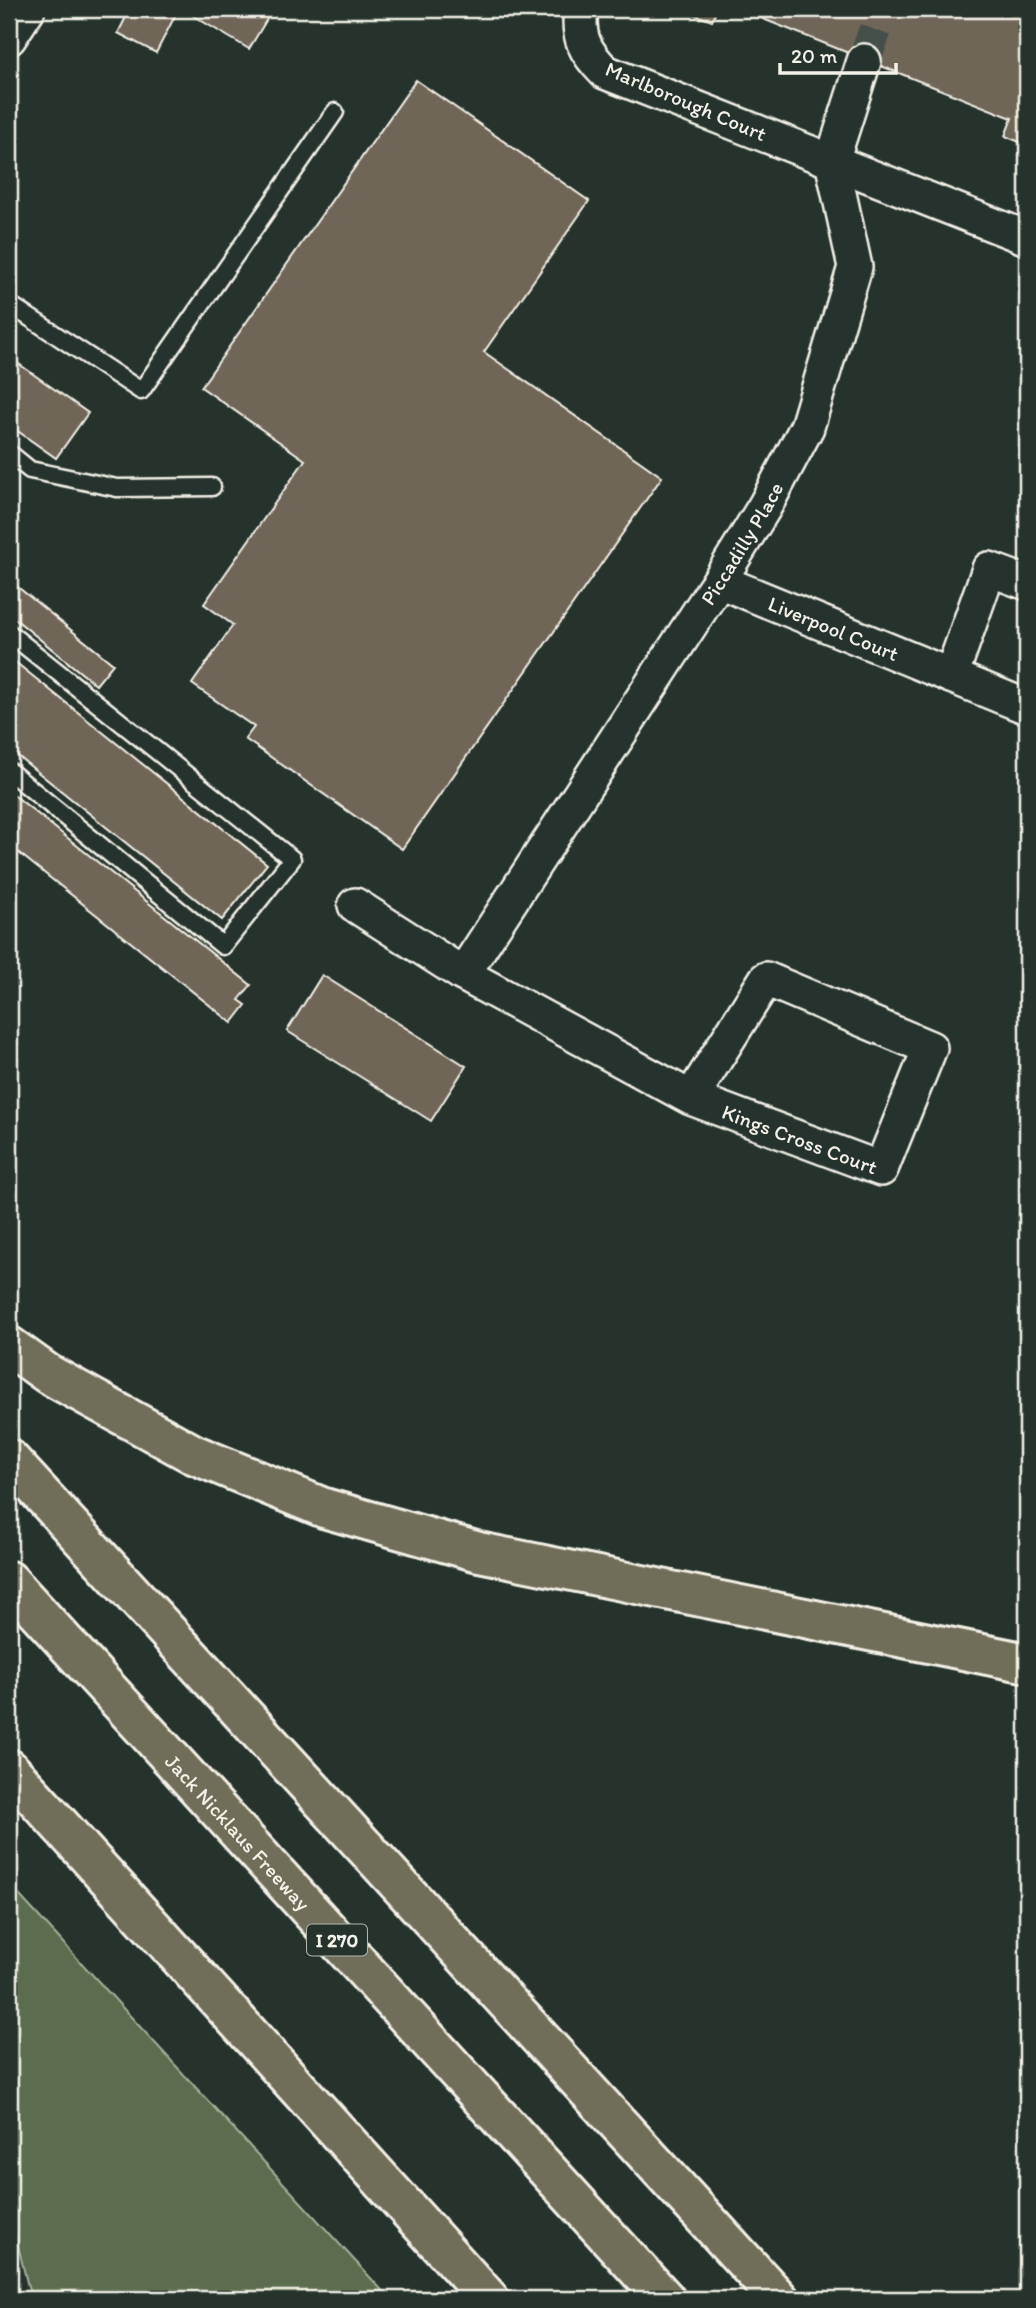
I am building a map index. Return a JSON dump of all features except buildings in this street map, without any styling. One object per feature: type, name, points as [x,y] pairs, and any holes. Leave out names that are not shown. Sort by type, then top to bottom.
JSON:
[{"type":"highway","points":[[9,1346],[48,1374],[193,1454],[324,1508],[479,1552],[1027,1663]]},
{"type":"highway","points":[[9,1459],[779,2299]]},
{"type":"highway","name":"Jack Nicklaus Freeway","points":[[9,1581],[665,2299]]},
{"type":"highway","points":[[9,1769],[489,2299]]},
{"type":"street","points":[[9,38],[29,9]]},
{"type":"street","name":"Marlborough Court","points":[[580,9],[578,29],[587,54],[605,72],[1027,238]]},
{"type":"street","name":"Piccadilly Place","points":[[463,974],[719,581],[765,506],[807,427],[855,267],[832,161],[864,61]]},
{"type":"street","points":[[950,676],[989,569],[1027,583]]},
{"type":"street","name":"Liverpool Court","points":[[719,581],[1027,707]]},
{"type":"street","name":"Kings Cross Court","points":[[355,905],[463,974],[691,1098],[881,1169],[930,1048],[766,979],[691,1098]]},
{"type":"lane","points":[[9,304],[141,391],[335,112]]},
{"type":"lane","points":[[9,453],[30,470],[117,488],[212,487]]},
{"type":"lane","points":[[9,633],[292,859],[223,946],[9,771]]},
{"type":"green space","points":[[9,1884],[390,2299],[31,2299],[9,2209]]},
{"type":"tunnel","points":[[864,61],[883,9]]}]
